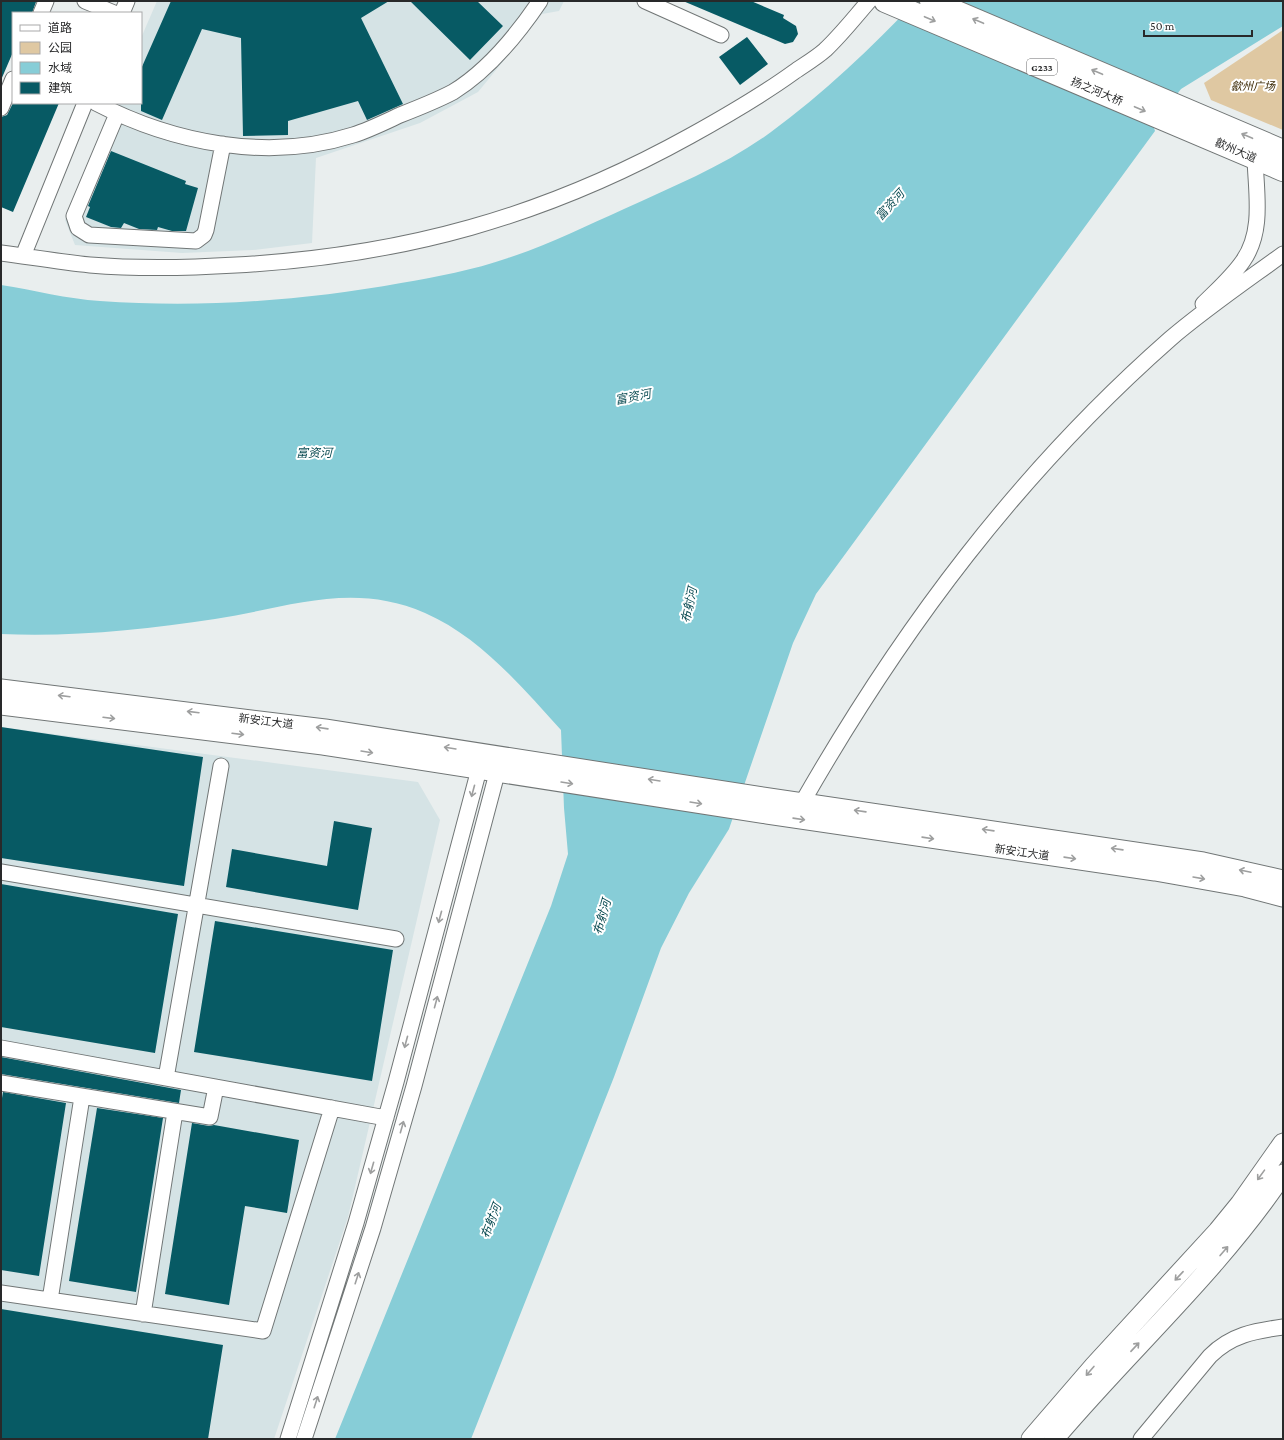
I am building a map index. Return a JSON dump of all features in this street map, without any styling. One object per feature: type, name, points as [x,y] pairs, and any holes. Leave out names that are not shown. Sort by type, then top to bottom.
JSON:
[{"type":"highway","name":"扬之河大桥","points":[[931,1],[1193,123]]},
{"type":"highway","name":"扬之河大桥","points":[[890,3],[1193,123]]},
{"type":"highway","name":"歙州大道","points":[[1193,123],[1283,151]]},
{"type":"highway","name":"歙州大道","points":[[1193,123],[1255,158],[1283,170]]},
{"type":"main road","name":"新安江大道","points":[[1,689],[325,729],[491,763]]},
{"type":"main road","name":"新安江大道","points":[[1,705],[323,745],[491,763],[761,805],[1185,876],[1283,897]]},
{"type":"main road","name":"新安江大道","points":[[761,805],[802,803],[1203,862],[1283,880]]},
{"type":"main road","points":[[1031,1439],[1094,1366],[1214,1236],[1240,1204],[1283,1143]]},
{"type":"main road","points":[[1054,1439],[1106,1378],[1213,1264],[1254,1214],[1283,1174]]},
{"type":"street","points":[[41,12],[46,1]]},
{"type":"street","points":[[85,1],[112,12]]},
{"type":"street","points":[[122,12],[127,1]]},
{"type":"street","points":[[98,104],[117,114],[186,138],[223,144],[269,147],[312,144],[333,140],[354,135],[453,92],[486,66],[515,35],[540,1]]},
{"type":"street","points":[[645,1],[721,35]]},
{"type":"street","points":[[1,253],[91,265],[155,268],[275,263],[377,250],[433,238],[483,224],[542,205],[611,176],[674,144],[759,97],[824,51],[869,1]]},
{"type":"street","points":[[1,108],[12,81]]},
{"type":"street","points":[[23,256],[85,104]]},
{"type":"street","points":[[117,114],[74,216],[78,228],[89,235],[196,241],[200,239],[206,230],[223,144]]},
{"type":"street","points":[[802,803],[876,680],[966,554],[998,514],[1062,443],[1172,337],[1237,269],[1250,250],[1257,221],[1255,158]]},
{"type":"street","points":[[1172,337],[1283,254]]},
{"type":"street","points":[[288,1439],[356,1223],[491,763]]},
{"type":"street","points":[[304,1439],[373,1228],[414,1086],[491,763]]},
{"type":"street","points":[[166,1078],[221,766]]},
{"type":"street","points":[[1,872],[396,939]]},
{"type":"street","points":[[1,1048],[386,1118]]},
{"type":"street","points":[[1,1083],[210,1117],[216,1087]]},
{"type":"street","points":[[50,1300],[82,1097]]},
{"type":"street","points":[[1,1293],[263,1332],[332,1108]]},
{"type":"street","points":[[143,1314],[175,1112]]},
{"type":"street","points":[[1140,1439],[1219,1347],[1240,1335],[1252,1331],[1283,1327]]},
{"type":"shaded area","points":[[157,1],[564,1],[559,11],[542,14],[478,92],[420,123],[316,158],[312,243],[253,250],[182,253],[75,245],[65,220],[114,104],[142,104],[142,36]]},
{"type":"shaded area","points":[[1,727],[418,782],[440,820],[348,1217],[274,1439],[1,1439]]},
{"type":"green space","name":"歙州广场","points":[[1283,30],[1283,130],[1211,100],[1204,83]]},
{"type":"water","points":[[916,1],[1283,1],[1283,26],[1181,89],[1153,125],[1155,131],[816,594],[793,643],[729,829],[689,893],[661,948],[614,1077],[471,1439],[335,1439],[551,906],[568,854],[564,808],[561,730],[499,664],[464,635],[425,613],[398,604],[371,599],[345,598],[320,600],[215,619],[108,632],[28,635],[1,634],[1,285],[88,300],[175,304],[213,303],[289,298],[364,289],[441,276],[495,262],[523,253],[552,241],[662,192],[718,165],[754,144],[828,86],[882,36]]},
{"type":"building","points":[[1,1],[36,2],[32,12],[12,12],[12,54],[1,80]]},
{"type":"building","points":[[171,1],[389,1],[361,18],[403,104],[367,120],[358,101],[288,121],[288,135],[243,136],[241,38],[202,29],[162,120],[141,111],[142,67]]},
{"type":"building","points":[[410,1],[477,1],[503,26],[470,60]]},
{"type":"building","points":[[683,1],[751,1],[784,15],[783,18],[796,26],[798,34],[793,42],[785,44]]},
{"type":"building","points":[[747,37],[768,64],[740,85],[719,57]]},
{"type":"building","points":[[12,104],[59,104],[13,212],[1,207],[1,117],[7,115]]},
{"type":"building","points":[[111,151],[186,181],[185,184],[198,188],[186,231],[172,231],[158,227],[157,230],[139,229],[124,223],[121,228],[111,227],[86,217],[90,207],[88,206]]},
{"type":"building","points":[[1,727],[203,757],[184,886],[1,858]]},
{"type":"building","points":[[334,821],[372,828],[358,910],[226,887],[232,849],[327,866]]},
{"type":"building","points":[[1,884],[178,914],[155,1053],[1,1027]]},
{"type":"building","points":[[215,921],[393,950],[372,1081],[194,1052]]},
{"type":"building","points":[[1,1057],[181,1090],[179,1103],[1,1074]]},
{"type":"building","points":[[3,1092],[66,1103],[39,1276],[1,1270],[1,1104]]},
{"type":"building","points":[[97,1108],[163,1118],[136,1292],[69,1281]]},
{"type":"building","points":[[192,1123],[209,1126],[214,1125],[299,1140],[287,1213],[245,1206],[229,1305],[165,1294]]},
{"type":"building","points":[[1,1309],[223,1345],[208,1439],[1,1439]]},
{"type":"water label","name":"富资河","points":[[890,205]]},
{"type":"water label","name":"富资河","points":[[633,397]]},
{"type":"water label","name":"富资河","points":[[314,453]]},
{"type":"water label","name":"布射河","points":[[689,605]]},
{"type":"water label","name":"布射河","points":[[602,917]]},
{"type":"water label","name":"布射河","points":[[491,1221]]}]
